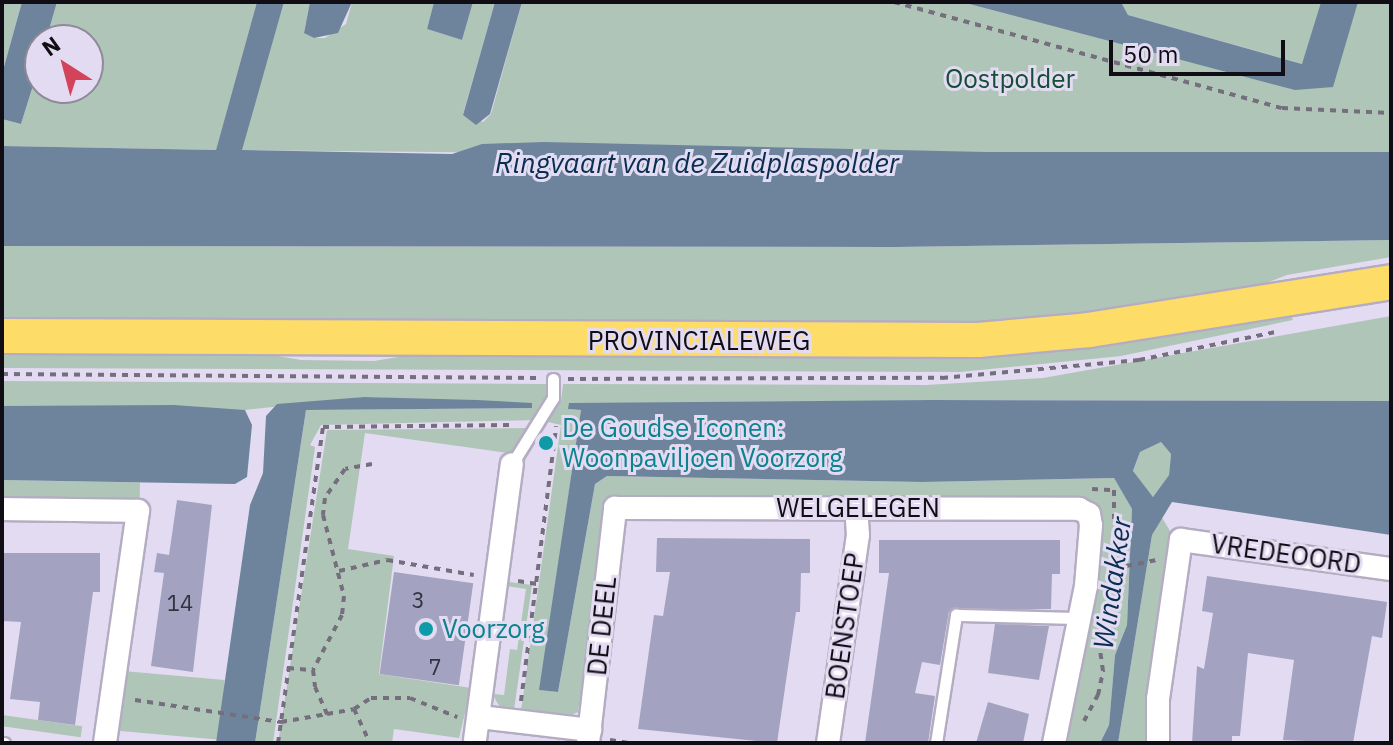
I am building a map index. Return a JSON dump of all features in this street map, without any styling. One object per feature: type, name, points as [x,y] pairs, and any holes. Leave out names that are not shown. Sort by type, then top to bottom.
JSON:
[{"type":"main road","name":"PROVINCIALEWEG","points":[[2,336],[978,340],[1104,328],[1391,282]]},
{"type":"street","points":[[475,740],[507,476]]},
{"type":"street","name":"WELGELEGEN","points":[[615,508],[1079,509],[1089,514],[1091,525],[1080,618]]},
{"type":"street","name":"DE DEEL","points":[[589,737],[615,508]]},
{"type":"street","name":"BOENSTOEP","points":[[828,743],[858,535],[856,508]]},
{"type":"street","points":[[2,509],[138,511],[105,743]]},
{"type":"street","name":"VREDEOORD","points":[[1158,743],[1158,699],[1181,540],[1391,569]]},
{"type":"street","points":[[1054,743],[1080,618]]},
{"type":"street","points":[[480,717],[589,737]]},
{"type":"lane","points":[[507,476],[553,398],[553,379]]},
{"type":"lane","points":[[936,743],[956,615],[1080,618]]},
{"type":"path","points":[[894,2],[1282,108],[1391,113]]},
{"type":"path","points":[[278,743],[323,427],[423,425]]},
{"type":"path","points":[[327,714],[313,670],[342,615],[339,571],[323,515],[325,498],[345,469],[372,464]]},
{"type":"path","points":[[313,493],[325,498]]},
{"type":"path","points":[[1161,570],[1164,558]]},
{"type":"path","points":[[1114,559],[1126,566],[1150,561]]},
{"type":"path","points":[[339,571],[387,560],[537,584]]},
{"type":"path","points":[[288,668],[313,670]]},
{"type":"path","points":[[113,696],[281,722],[354,709],[371,698],[410,698],[464,718],[480,717]]},
{"type":"path","points":[[354,709],[370,743]]},
{"type":"green space","points":[[2,2],[22,2],[2,74]]},
{"type":"green space","points":[[57,2],[257,2],[216,150],[2,146],[2,119],[21,124],[27,104],[104,104],[104,24],[51,24]]},
{"type":"green space","name":"Oostpolder","points":[[284,2],[310,2],[304,32],[314,38],[325,38],[346,24],[352,2],[434,2],[427,29],[462,40],[473,2],[495,2],[463,114],[483,122],[491,114],[522,2],[1025,2],[1319,81],[1343,2],[1391,2],[1391,162],[241,150]]},
{"type":"green space","points":[[1121,2],[1321,2],[1303,64],[1128,15]]},
{"type":"green space","points":[[1391,240],[1391,257],[1287,275],[1248,290],[1033,322],[918,327],[2,322],[2,246],[895,247]]},
{"type":"green space","points":[[1290,314],[1293,320],[1121,356],[960,372],[2,368],[2,349],[243,350],[301,360],[374,361],[422,353]]},
{"type":"green space","points":[[1391,316],[1391,401],[930,400],[568,409],[581,410],[540,690],[558,692],[595,484],[607,476],[923,482],[1114,478],[1132,509],[1127,625],[1115,655],[1109,725],[1100,743],[1061,743],[1099,516],[610,499],[578,712],[567,717],[521,711],[561,425],[548,422],[561,401],[563,384],[926,385],[1043,378]]},
{"type":"green space","points":[[2,381],[546,384],[546,396],[536,420],[321,425],[310,445],[315,447],[273,743],[255,743],[306,410],[532,408],[532,404],[364,397],[245,410],[2,406]]},
{"type":"green space","points":[[532,428],[516,454],[365,433],[348,549],[394,556],[379,674],[471,688],[459,738],[394,729],[392,743],[278,743],[327,430]]},
{"type":"green space","points":[[1161,442],[1171,454],[1169,475],[1153,497],[1133,472],[1140,452]]},
{"type":"green space","points":[[2,480],[140,482],[140,503],[2,501]]},
{"type":"green space","points":[[1161,516],[1176,541],[1154,743],[1118,743],[1152,535]]},
{"type":"green space","points":[[509,582],[532,585],[514,710],[500,707],[492,694],[504,695],[510,649],[517,650],[526,589],[507,586]]},
{"type":"green space","points":[[123,671],[225,680],[219,740],[118,731]]},
{"type":"green space","points":[[2,715],[82,726],[81,737],[2,726]]},
{"type":"water","points":[[22,2],[57,2],[51,24],[24,24],[24,104],[27,104],[21,124],[2,119],[2,74]]},
{"type":"water","name":"Ringvaart van de Zuidplaspolder","points":[[257,2],[284,2],[242,150],[452,154],[482,144],[544,142],[986,152],[1391,152],[1391,240],[895,247],[2,246],[2,146],[216,150]]},
{"type":"water","points":[[310,2],[352,2],[338,33],[314,38],[304,33]]},
{"type":"water","points":[[434,2],[473,2],[462,40],[427,29]]},
{"type":"water","points":[[495,2],[522,2],[490,114],[476,125],[463,115]]},
{"type":"water","points":[[962,2],[1121,2],[1128,15],[1302,64],[1321,2],[1358,2],[1333,87],[1295,90]]},
{"type":"water","points":[[364,397],[532,403],[532,408],[306,410],[255,743],[216,743],[250,505],[263,473],[266,416],[277,404]]},
{"type":"water","points":[[1391,401],[1391,535],[1172,502],[1152,535],[1118,743],[1100,743],[1109,725],[1115,655],[1127,625],[1132,509],[1114,478],[923,482],[607,476],[595,484],[558,692],[539,690],[581,410],[568,409],[569,403]],"holes":[[[1161,442],[1171,454],[1169,475],[1153,497],[1133,471],[1140,452]]]},
{"type":"water","points":[[174,405],[245,410],[252,425],[247,477],[235,484],[2,480],[2,406]]},
{"type":"building","points":[[177,500],[212,505],[193,672],[151,666],[164,573],[154,572],[157,553],[169,555]]},
{"type":"building","points":[[657,538],[810,539],[810,573],[801,573],[800,612],[796,612],[777,743],[638,729],[654,615],[663,616],[670,572],[656,572]]},
{"type":"building","points":[[879,540],[1060,540],[1060,574],[1052,574],[1051,609],[949,611],[940,665],[922,662],[915,693],[935,696],[928,743],[865,743],[889,573],[879,573]]},
{"type":"building","points":[[2,553],[100,553],[100,592],[93,592],[75,725],[38,720],[40,702],[10,699],[21,622],[2,621]]},
{"type":"building","name":"Voorzorg","points":[[394,572],[473,583],[459,685],[380,674]]},
{"type":"building","points":[[1207,576],[1387,602],[1382,638],[1372,636],[1353,743],[1283,740],[1294,660],[1248,653],[1240,736],[1232,736],[1232,743],[1192,743],[1197,666],[1204,669],[1213,613],[1202,611]]},
{"type":"building","points":[[995,624],[1049,626],[1039,680],[988,673]]},
{"type":"building","points":[[988,702],[1029,714],[1023,743],[976,743]]},
{"type":"place","name":"De Goudse Iconen: Woonpaviljoen Voorzorg","points":[[546,443]]},
{"type":"place","name":"Voorzorg","points":[[426,629]]},
{"type":"water label","name":"Windakker","points":[[1112,583]]}]
